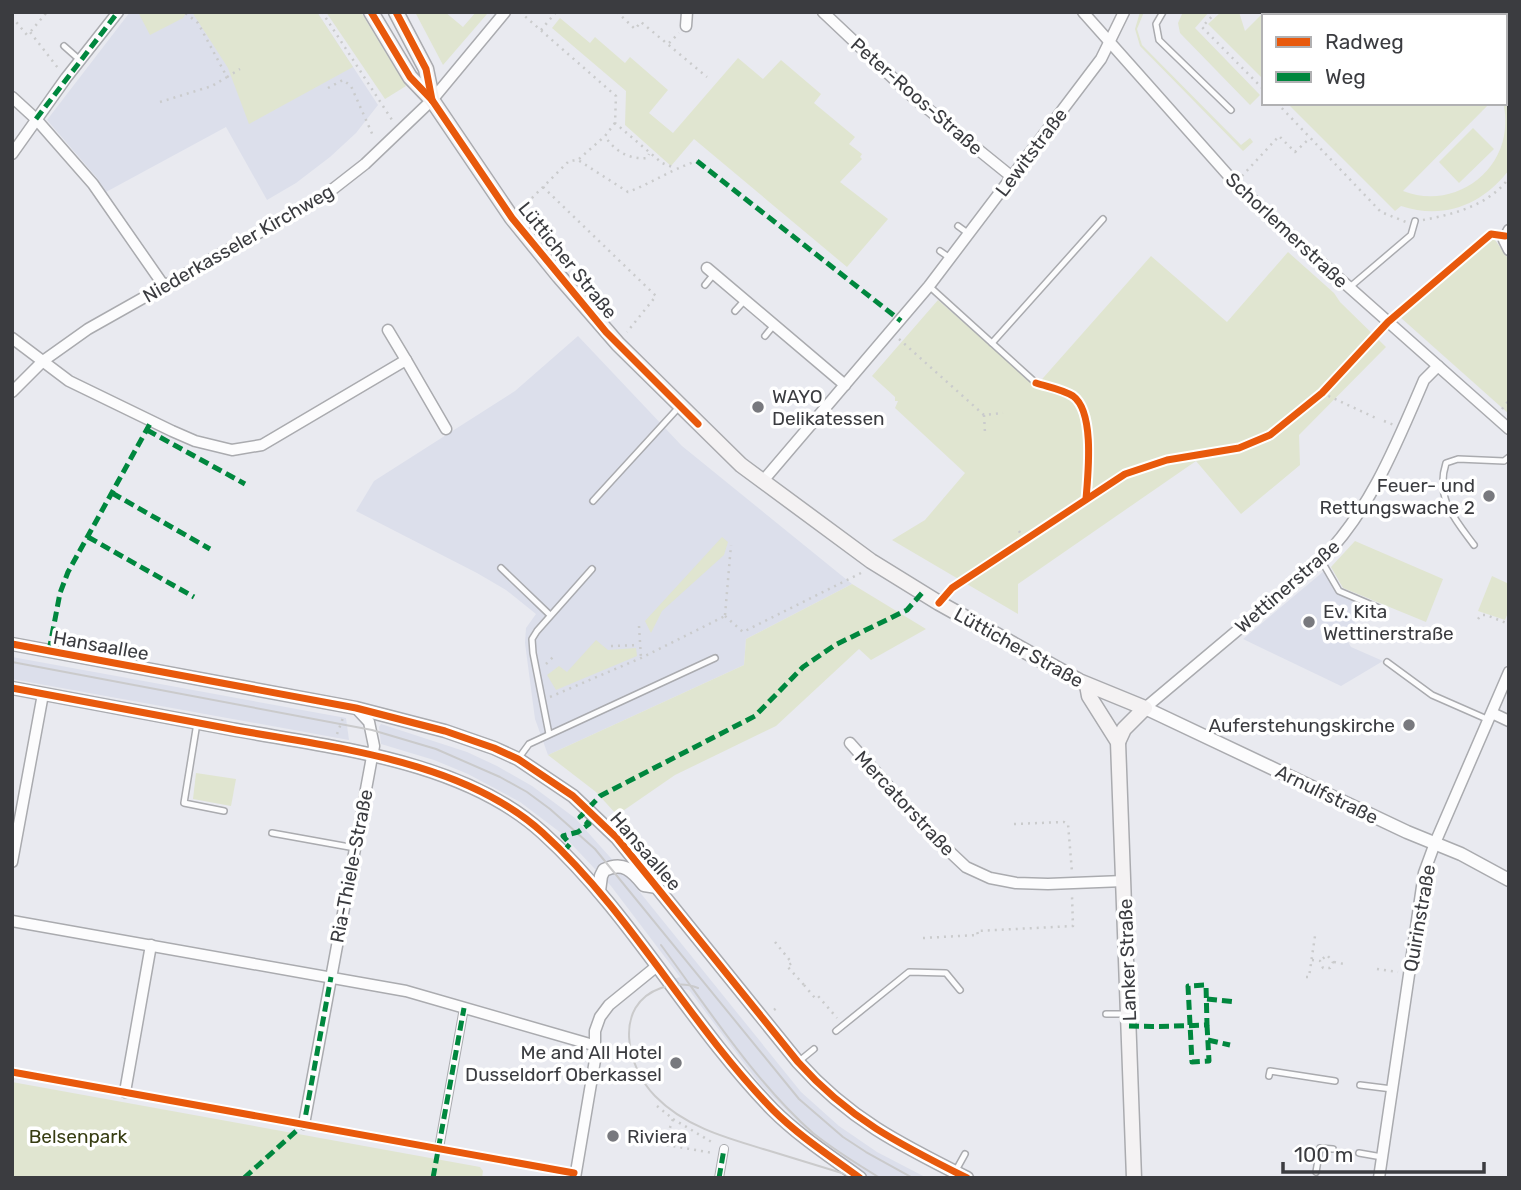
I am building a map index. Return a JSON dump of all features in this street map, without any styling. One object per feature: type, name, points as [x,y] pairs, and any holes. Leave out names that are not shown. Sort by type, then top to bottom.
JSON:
[{"type":"main road","name":"Lütticher Straße","points":[[371,12],[410,77],[432,100],[512,218],[618,344],[741,466],[871,561],[970,621],[1087,685],[1146,708]]},
{"type":"main road","name":"Lütticher Straße","points":[[396,12],[426,69],[432,100]]},
{"type":"main road","name":"Lanker Straße","points":[[1087,685],[1089,696],[1118,743],[1134,1178]]},
{"type":"main road","points":[[1118,743],[1124,729],[1146,708]]},
{"type":"street","points":[[12,154],[66,78],[118,12]]},
{"type":"street","points":[[686,26],[687,12]]},
{"type":"street","name":"Peter-Roos-Straße","points":[[823,12],[913,97],[1012,177]]},
{"type":"street","name":"Schorlemerstraße","points":[[1083,12],[1236,183],[1349,288],[1509,429]]},
{"type":"street","name":"Lewitstraße","points":[[762,482],[929,286],[1101,59],[1124,12]]},
{"type":"street","name":"Niederkasseler Kirchweg","points":[[12,392],[43,361],[88,329],[324,196],[379,150],[432,100],[502,13]]},
{"type":"street","points":[[12,97],[36,119],[93,184],[163,286]]},
{"type":"street","points":[[1507,233],[1509,250]]},
{"type":"street","points":[[711,271],[845,385]]},
{"type":"street","points":[[388,330],[446,429]]},
{"type":"street","points":[[12,338],[69,381],[151,422],[195,441],[241,450],[262,445],[406,359]]},
{"type":"street","name":"Wettinerstraße","points":[[1146,708],[1337,545],[1357,518],[1403,429],[1424,380],[1438,366]]},
{"type":"street","name":"Hansaallee","points":[[12,644],[356,708],[445,730],[518,759],[554,781],[594,814],[617,838],[798,1062],[828,1094],[863,1122],[961,1175]]},
{"type":"street","name":"Quirinstraße","points":[[1379,1178],[1424,873],[1509,672]]},
{"type":"street","points":[[12,688],[373,756],[440,774],[511,808],[543,833],[599,891],[738,1070],[774,1111],[811,1144],[860,1178]]},
{"type":"street","points":[[12,862],[43,694]]},
{"type":"street","points":[[356,708],[363,714],[372,730],[373,756]]},
{"type":"street","name":"Arnulfstraße","points":[[1146,708],[1407,832],[1473,860],[1509,880]]},
{"type":"street","points":[[1490,717],[1509,721]]},
{"type":"street","name":"Mercatorstraße","points":[[850,743],[932,835],[966,867],[990,878],[1016,883],[1124,881]]},
{"type":"street","name":"Ria-Thiele-Straße","points":[[304,1124],[373,756]]},
{"type":"street","name":"Hansaallee","points":[[599,891],[604,870],[618,865],[631,870],[644,885],[657,887]]},
{"type":"street","points":[[12,921],[331,976],[425,995],[593,1045]]},
{"type":"street","points":[[125,1092],[151,945]]},
{"type":"street","points":[[575,1178],[595,1060],[593,1045],[600,1017],[609,1005],[657,965]]},
{"type":"street","points":[[439,1148],[464,1008]]},
{"type":"street","points":[[719,1178],[724,1152]]},
{"type":"lane","points":[[1163,12],[1156,24],[1158,40],[1231,110]]},
{"type":"lane","points":[[64,46],[81,61]]},
{"type":"lane","points":[[992,343],[1103,219]]},
{"type":"lane","points":[[1349,288],[1411,235],[1415,221]]},
{"type":"lane","points":[[958,226],[969,234]]},
{"type":"lane","points":[[940,251],[950,258]]},
{"type":"lane","points":[[705,285],[711,271]]},
{"type":"lane","points":[[929,286],[1036,383]]},
{"type":"lane","points":[[735,311],[744,300]]},
{"type":"lane","points":[[765,336],[774,325]]},
{"type":"lane","points":[[593,501],[680,406]]},
{"type":"lane","points":[[1474,545],[1446,505],[1442,476],[1446,463],[1458,459],[1504,461],[1509,457]]},
{"type":"lane","points":[[1321,560],[1339,591],[1379,608]]},
{"type":"lane","points":[[501,568],[550,615]]},
{"type":"lane","points":[[549,734],[532,639],[592,569]]},
{"type":"lane","points":[[518,759],[529,744],[715,658]]},
{"type":"lane","points":[[1387,662],[1432,695],[1490,717]]},
{"type":"lane","points":[[197,723],[184,803],[224,811]]},
{"type":"lane","points":[[272,832],[356,848]]},
{"type":"lane","points":[[836,1031],[909,972],[946,973],[960,989]]},
{"type":"lane","points":[[1107,1014],[1129,1013]]},
{"type":"lane","points":[[798,1062],[814,1049]]},
{"type":"lane","points":[[1269,1076],[1270,1071],[1335,1081]]},
{"type":"lane","points":[[1360,1085],[1392,1090]]},
{"type":"lane","points":[[1316,1172],[1320,1148],[1332,1149]]},
{"type":"lane","points":[[1359,1153],[1382,1157]]},
{"type":"lane","points":[[961,1175],[965,1154]]},
{"type":"path","points":[[12,17],[27,35],[47,12]]},
{"type":"path","points":[[184,12],[198,23],[227,77]]},
{"type":"path","points":[[322,12],[399,132]]},
{"type":"path","points":[[512,218],[569,161],[578,160],[605,136],[615,123],[616,96],[520,12]]},
{"type":"path","points":[[541,30],[556,12]]},
{"type":"path","points":[[617,12],[635,29],[641,22],[707,77]]},
{"type":"path","points":[[1216,12],[1202,27],[1262,88]]},
{"type":"path","points":[[30,32],[66,78]]},
{"type":"path","points":[[160,102],[212,86],[240,69]]},
{"type":"path","points":[[328,88],[343,80],[351,86],[379,150]]},
{"type":"path","points":[[1279,105],[1381,212],[1406,223],[1463,211],[1484,200],[1509,178]]},
{"type":"path","points":[[615,123],[649,154],[676,168]]},
{"type":"path","points":[[1236,183],[1279,135],[1295,152],[1310,138]]},
{"type":"path","points":[[605,136],[611,145],[630,158],[647,158],[649,154]]},
{"type":"path","points":[[578,160],[628,192],[652,184],[676,168],[697,161]]},
{"type":"path","points":[[543,187],[656,296],[618,344]]},
{"type":"path","points":[[891,333],[984,415],[985,433]]},
{"type":"path","points":[[1322,393],[1378,419]]},
{"type":"path","points":[[984,415],[1003,412]]},
{"type":"path","points":[[1019,531],[1025,541]]},
{"type":"path","points":[[725,616],[732,545]]},
{"type":"path","points":[[725,616],[743,632],[862,573],[871,561]]},
{"type":"path","points":[[1478,619],[1481,615],[1486,615],[1509,624]]},
{"type":"path","points":[[542,701],[642,658],[725,616]]},
{"type":"path","points":[[639,626],[642,658]]},
{"type":"path","points":[[611,646],[640,645]]},
{"type":"path","points":[[336,737],[344,716],[336,715],[337,704]]},
{"type":"path","points":[[923,938],[978,935],[977,931],[1073,926],[1068,824],[1064,821],[1014,824]]},
{"type":"path","points":[[1306,977],[1309,977],[1314,947],[1315,936],[1312,936]]},
{"type":"path","points":[[775,942],[792,963],[787,966],[803,987],[815,998],[818,996],[839,1020]]},
{"type":"path","points":[[1309,946],[1314,947]]},
{"type":"path","points":[[1320,961],[1327,955],[1333,962],[1344,964]]},
{"type":"path","points":[[1312,960],[1320,961]]},
{"type":"path","points":[[1320,961],[1323,968],[1333,962]]},
{"type":"path","points":[[1306,966],[1311,967]]},
{"type":"path","points":[[1377,969],[1409,974]]},
{"type":"path","points":[[593,1070],[629,1075]]},
{"type":"path","points":[[657,1106],[724,1152]]},
{"type":"path","points":[[664,1145],[673,1118]]},
{"type":"path","points":[[632,1139],[724,1152]]},
{"type":"shaded area","points":[[130,12],[317,12],[378,105],[356,133],[330,157],[296,183],[267,200],[226,127],[106,192],[47,120]]},
{"type":"shaded area","points":[[578,336],[682,446],[852,584],[746,639],[744,665],[548,755],[535,719],[525,643],[526,628],[536,614],[506,590],[477,573],[356,511],[374,481],[515,391]]},
{"type":"shaded area","name":"Ev. Kita Wettinerstraße","points":[[1324,571],[1336,593],[1363,604],[1347,640],[1351,647],[1383,661],[1341,686],[1243,639]]},
{"type":"shaded area","points":[[12,657],[346,718],[349,740],[12,679]]},
{"type":"shaded area","points":[[381,724],[467,752],[497,766],[532,786],[575,818],[626,875],[801,1092],[839,1126],[877,1152],[927,1178],[870,1178],[810,1134],[759,1083],[689,990],[682,989],[674,979],[680,977],[611,886],[561,833],[520,802],[468,774],[434,760],[381,744]]},
{"type":"green space","points":[[138,12],[187,12],[183,18],[150,35]]},
{"type":"green space","points":[[192,12],[317,12],[353,67],[249,124],[228,68]]},
{"type":"green space","points":[[326,12],[361,12],[406,86],[385,99]]},
{"type":"green space","points":[[415,12],[445,12],[463,27],[476,12],[487,14],[443,65]]},
{"type":"green space","points":[[1140,12],[1144,12],[1137,29],[1142,45],[1241,145],[1250,138],[1253,142],[1243,151],[1140,46],[1135,29]]},
{"type":"green space","points":[[1183,12],[1209,12],[1195,28],[1260,95],[1250,105],[1180,33],[1178,23]]},
{"type":"green space","points":[[1221,12],[1239,12],[1245,31],[1262,14],[1262,78],[1208,24]]},
{"type":"green space","points":[[1264,12],[1450,14],[1262,14]]},
{"type":"green space","points":[[560,18],[590,43],[595,37],[625,63],[630,57],[668,90],[649,113],[673,133],[738,58],[763,79],[781,60],[821,94],[814,103],[855,137],[849,144],[862,154],[862,159],[840,182],[888,219],[847,267],[694,139],[671,166],[625,125],[626,91],[552,28]]},
{"type":"green space","points":[[1507,75],[1509,170],[1487,192],[1447,210],[1417,210],[1401,206],[1395,211],[1289,105],[1488,105],[1403,191],[1436,196],[1466,187],[1490,166],[1499,152],[1504,136],[1503,105],[1507,105]]},
{"type":"green space","points":[[1473,128],[1494,149],[1459,183],[1439,162]]},
{"type":"green space","points":[[1493,237],[1509,260],[1509,414],[1400,317]]},
{"type":"green space","points":[[1288,252],[1334,293],[1386,347],[1299,435],[1300,465],[1241,514],[1196,461],[1018,584],[1018,614],[892,540],[925,520],[965,473],[895,408],[898,401],[872,376],[938,300],[1036,386],[1151,256],[1227,322]]},
{"type":"green space","points":[[722,537],[728,542],[724,555],[662,611],[651,633],[645,621]]},
{"type":"green space","points":[[1355,541],[1443,579],[1426,622],[1343,588],[1331,567]]},
{"type":"green space","points":[[1492,576],[1507,583],[1509,578],[1509,610],[1505,620],[1478,611]]},
{"type":"green space","points":[[852,584],[926,629],[871,660],[859,649],[776,726],[675,775],[617,815],[596,792],[548,755],[744,665],[746,639]]},
{"type":"green space","points":[[596,640],[608,650],[636,648],[637,656],[556,690],[547,675],[559,666],[567,672]]},
{"type":"green space","points":[[196,773],[236,779],[231,806],[193,799]]},
{"type":"green space","name":"Belsenpark","points":[[12,1082],[480,1167],[483,1171],[482,1178],[12,1178]]},
{"type":"tram line","points":[[12,662],[372,730],[436,749],[527,792],[595,849],[799,1099],[843,1137],[913,1178]]},
{"type":"tram line","points":[[661,945],[732,1043],[771,1091],[813,1133],[880,1178]]},
{"type":"tram line","points":[[698,988],[689,985],[661,988],[646,996],[635,1008],[630,1022],[632,1054],[637,1070],[655,1096],[680,1116],[709,1131],[858,1178]]},
{"type":"marked path","points":[[36,119],[118,12]]},
{"type":"marked path","points":[[697,161],[901,321]]},
{"type":"marked path","points":[[49,651],[60,593],[68,572],[151,422]]},
{"type":"marked path","points":[[147,430],[245,484]]},
{"type":"marked path","points":[[112,493],[210,549]]},
{"type":"marked path","points":[[88,537],[194,597]]},
{"type":"marked path","points":[[563,852],[570,844],[563,836],[578,832],[589,824],[580,817],[600,796],[755,716],[803,667],[835,645],[907,610],[922,593]]},
{"type":"marked path","points":[[244,1178],[304,1124],[331,977]]},
{"type":"marked path","points":[[1129,1026],[1188,1026],[1197,1025],[1207,1025],[1206,985],[1188,986],[1192,1062],[1209,1061],[1207,1025]]},
{"type":"marked path","points":[[1207,999],[1236,1002]]},
{"type":"marked path","points":[[433,1178],[464,1008]]},
{"type":"marked path","points":[[1208,1040],[1230,1045]]},
{"type":"marked path","points":[[719,1178],[724,1149]]},
{"type":"cycle path","points":[[371,12],[410,77],[432,100],[512,218],[606,332],[698,424]]},
{"type":"cycle path","points":[[396,12],[426,69],[432,100]]},
{"type":"cycle path","points":[[939,603],[952,588],[1125,474],[1167,460],[1239,448],[1270,435],[1322,393],[1388,322],[1491,234],[1505,236]]},
{"type":"cycle path","points":[[1036,383],[1073,396],[1085,415],[1088,444],[1086,499]]},
{"type":"cycle path","points":[[12,644],[356,708],[445,731],[518,759],[573,796],[617,838],[817,1082],[876,1129],[967,1178]]},
{"type":"cycle path","points":[[12,688],[396,761],[436,773],[511,808],[543,833],[605,898],[714,1042],[773,1110],[804,1137],[860,1178]]},
{"type":"cycle path","points":[[12,1072],[574,1173]]},
{"type":"place","name":"WAYO Delikatessen","points":[[758,407]]},
{"type":"place","name":"Feuer- und Rettungswache 2","points":[[1489,496]]},
{"type":"place","name":"Ev. Kita Wettinerstraße","points":[[1309,622]]},
{"type":"place","name":"Auferstehungskirche","points":[[1409,725]]},
{"type":"place","name":"Me and All Hotel Dusseldorf Oberkassel","points":[[676,1063]]},
{"type":"place","name":"Riviera","points":[[613,1136]]}]
